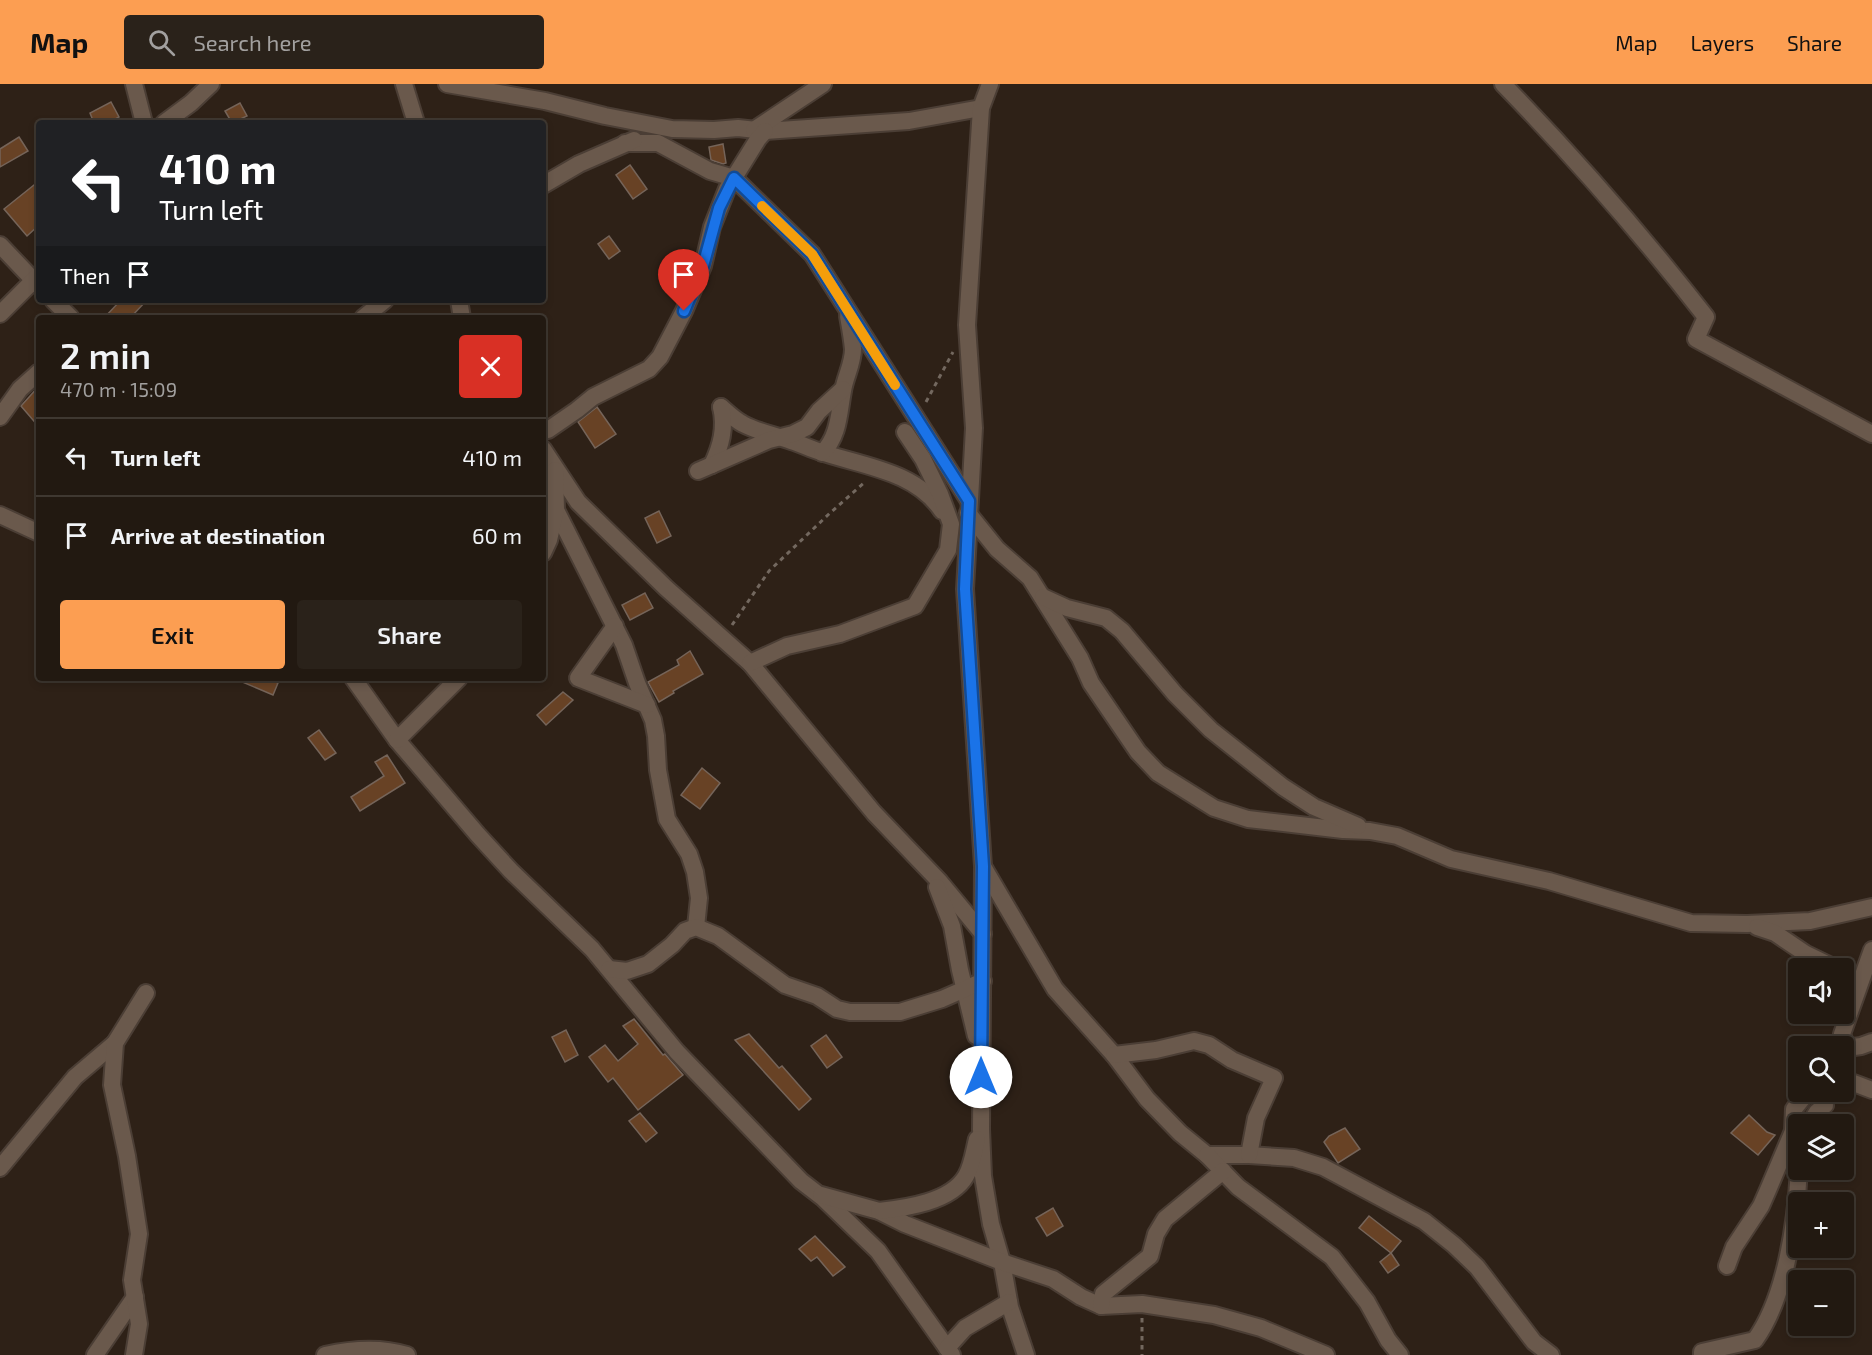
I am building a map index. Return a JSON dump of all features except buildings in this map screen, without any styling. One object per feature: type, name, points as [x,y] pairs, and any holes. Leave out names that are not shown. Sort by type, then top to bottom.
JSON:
[{"type":"street","points":[[134,84],[143,120]]},
{"type":"street","points":[[168,120],[211,84]]},
{"type":"street","points":[[404,84],[415,120]]},
{"type":"street","points":[[447,84],[545,101],[672,129],[759,130],[909,121],[981,108]]},
{"type":"street","points":[[546,430],[577,410],[593,396],[649,369],[660,357],[684,311],[699,275],[719,208],[758,139],[759,130],[823,84]]},
{"type":"street","points":[[990,84],[981,108],[967,325],[974,428],[965,589],[983,866],[983,981],[980,1054],[983,1176],[991,1224],[1002,1262],[1009,1302],[1026,1355]]},
{"type":"street","points":[[1503,84],[1597,183],[1650,244],[1706,317],[1696,339],[1872,434]]},
{"type":"street","points":[[546,182],[625,143],[672,129]]},
{"type":"street","points":[[625,143],[658,143],[710,171],[734,178],[812,254],[916,417],[968,507],[997,549],[1030,578],[1080,658],[1091,683],[1138,752],[1158,773],[1214,808],[1248,819],[1370,831],[1397,836],[1451,859],[1549,880],[1690,923],[1747,924],[1810,921],[1872,907]]},
{"type":"street","points":[[0,245],[36,279]]},
{"type":"street","points":[[0,314],[36,281]]},
{"type":"street","points":[[56,303],[68,315]]},
{"type":"street","points":[[367,315],[381,303]]},
{"type":"street","points":[[822,453],[828,447],[839,422],[843,389],[853,351],[848,311]]},
{"type":"street","points":[[0,417],[20,389],[36,375]]},
{"type":"street","points":[[843,389],[819,411],[807,427],[780,438],[770,440],[705,468],[717,455],[724,427],[721,408],[742,423],[780,438],[905,479],[938,504],[951,525]]},
{"type":"street","points":[[750,663],[787,646],[840,634],[915,606],[948,550],[951,525],[940,494],[923,459],[905,432]]},
{"type":"street","points":[[546,454],[578,501],[616,540],[750,663],[874,813],[923,864],[983,934]]},
{"type":"street","points":[[555,470],[556,510],[615,626],[653,720],[658,770],[667,819],[688,854],[695,872],[699,898],[696,927]]},
{"type":"street","points":[[546,546],[549,540],[547,527],[556,510]]},
{"type":"street","points":[[0,515],[36,532]]},
{"type":"street","points":[[1043,597],[1067,608],[1106,618],[1122,631],[1175,694],[1211,730],[1283,787],[1314,807],[1370,831]]},
{"type":"street","points":[[615,626],[578,678],[646,705]]},
{"type":"street","points":[[355,681],[397,740],[512,872],[592,949],[677,1052],[801,1181],[818,1194],[878,1251],[949,1352],[965,1328],[1009,1302]]},
{"type":"street","points":[[397,740],[456,681]]},
{"type":"street","points":[[923,864],[940,893],[952,926],[964,990],[980,1054]]},
{"type":"street","points":[[983,866],[1055,989],[1114,1055],[1147,1100],[1238,1186],[1332,1257],[1367,1302],[1388,1340],[1400,1355]]},
{"type":"street","points":[[1747,924],[1775,933],[1814,958]]},
{"type":"street","points":[[609,969],[627,971],[648,964],[685,931],[696,927],[718,936],[785,985],[817,996],[837,1009],[850,1012],[900,1012],[942,999],[983,981]]},
{"type":"street","points":[[1842,1036],[1866,985],[1872,951]]},
{"type":"street","points":[[0,1167],[75,1077],[115,1043],[146,993]]},
{"type":"street","points":[[1114,1055],[1156,1050],[1194,1041],[1209,1045],[1232,1060],[1274,1078],[1256,1118],[1249,1155]]},
{"type":"street","points":[[1854,1048],[1872,1042]]},
{"type":"street","points":[[115,1043],[112,1085],[128,1156],[140,1234],[132,1280],[139,1324],[134,1355]]},
{"type":"street","points":[[1854,1083],[1872,1090]]},
{"type":"street","points":[[1815,1114],[1824,1105],[1824,1102]]},
{"type":"street","points":[[879,1211],[906,1208],[935,1199],[956,1187],[966,1176],[981,1125]]},
{"type":"street","points":[[1727,1266],[1734,1247],[1761,1206],[1788,1143]]},
{"type":"street","points":[[1207,1155],[1294,1158],[1323,1167],[1424,1221],[1477,1267],[1534,1342],[1551,1355]]},
{"type":"street","points":[[1101,1306],[1103,1294],[1150,1256],[1156,1234],[1164,1219],[1223,1171]]},
{"type":"street","points":[[1704,1354],[1755,1340],[1767,1321],[1779,1294],[1799,1180]]},
{"type":"street","points":[[818,1194],[879,1211],[905,1224],[1002,1262],[1053,1279],[1081,1297],[1101,1306],[1142,1304],[1214,1315],[1261,1328],[1326,1355]]},
{"type":"street","points":[[95,1355],[135,1297]]},
{"type":"street","points":[[325,1355],[343,1351],[390,1349],[408,1355]]},
{"type":"path","points":[[916,417],[954,351]]},
{"type":"path","points":[[724,639],[769,571],[877,468]]},
{"type":"path","points":[[1142,1304],[1142,1355]]},
{"type":"slow traffic","points":[[762,206],[812,254],[895,385]]},
{"type":"route","points":[[684,311],[703,266],[719,208],[734,178],[812,254],[969,501],[965,589],[983,866],[981,1077]]}]
